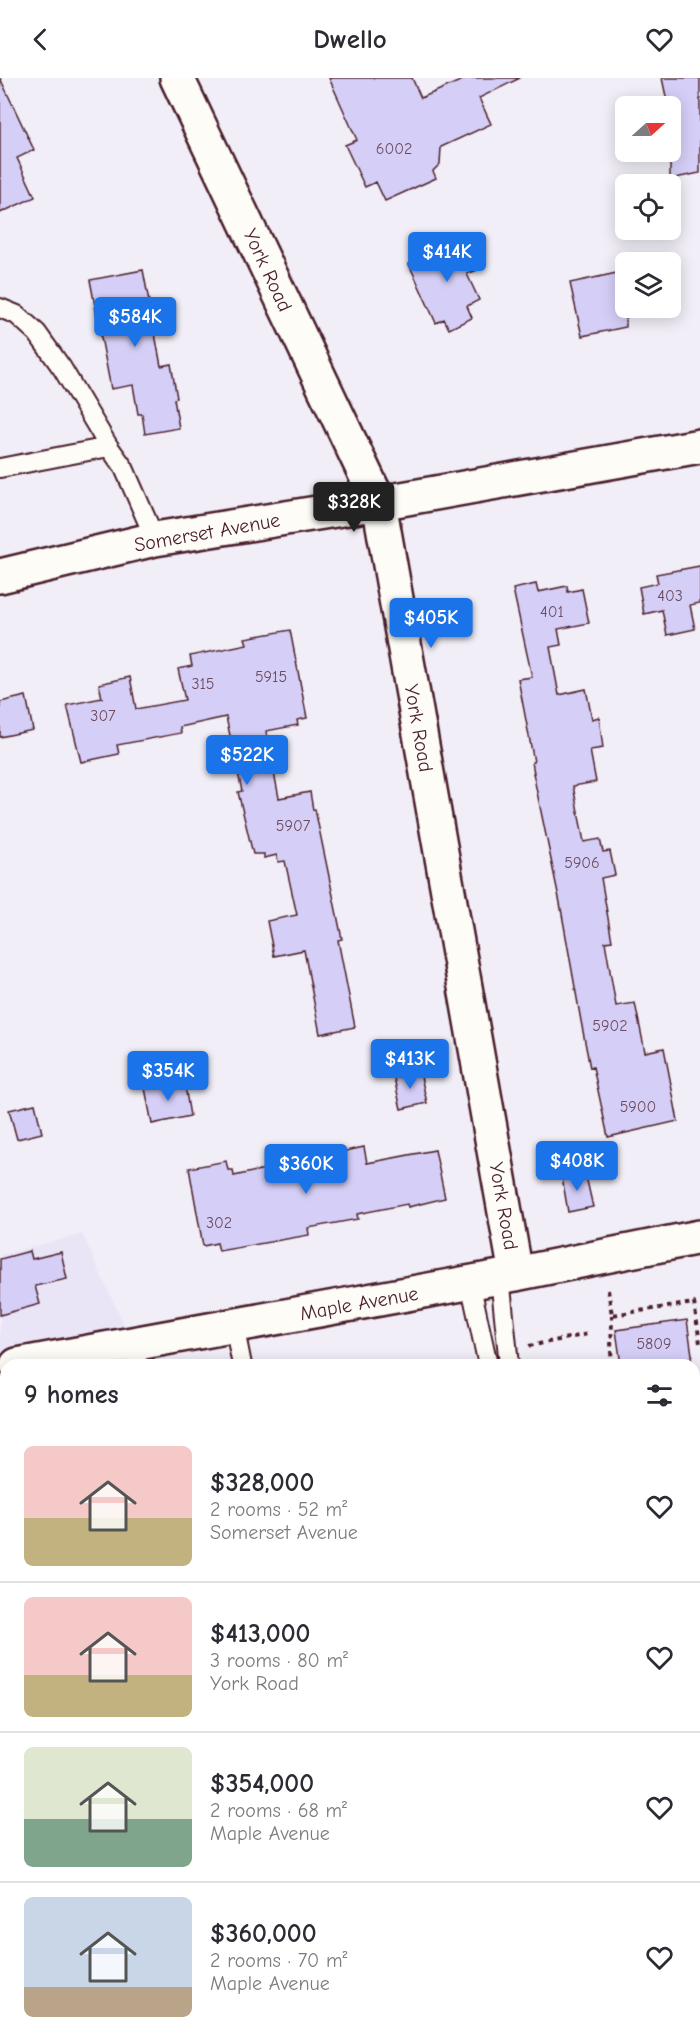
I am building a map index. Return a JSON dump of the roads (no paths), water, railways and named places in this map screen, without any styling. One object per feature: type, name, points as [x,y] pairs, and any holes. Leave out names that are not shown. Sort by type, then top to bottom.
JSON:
[{"type":"street","name":"York Road","points":[[177,78],[379,503],[495,1278]]},
{"type":"street","name":"Somerset Avenue","points":[[0,576],[155,539],[379,503],[700,446]]},
{"type":"street","name":"Maple Avenue","points":[[85,1359],[119,1356],[234,1325],[495,1278],[700,1237]]},
{"type":"lane","points":[[0,308],[17,315],[37,333],[62,368],[124,468],[155,539]]},
{"type":"lane","points":[[0,468],[109,447]]},
{"type":"lane","points":[[488,1359],[495,1278]]},
{"type":"lane","points":[[495,1278],[508,1359]]},
{"type":"lane","points":[[234,1325],[241,1359]]}]
